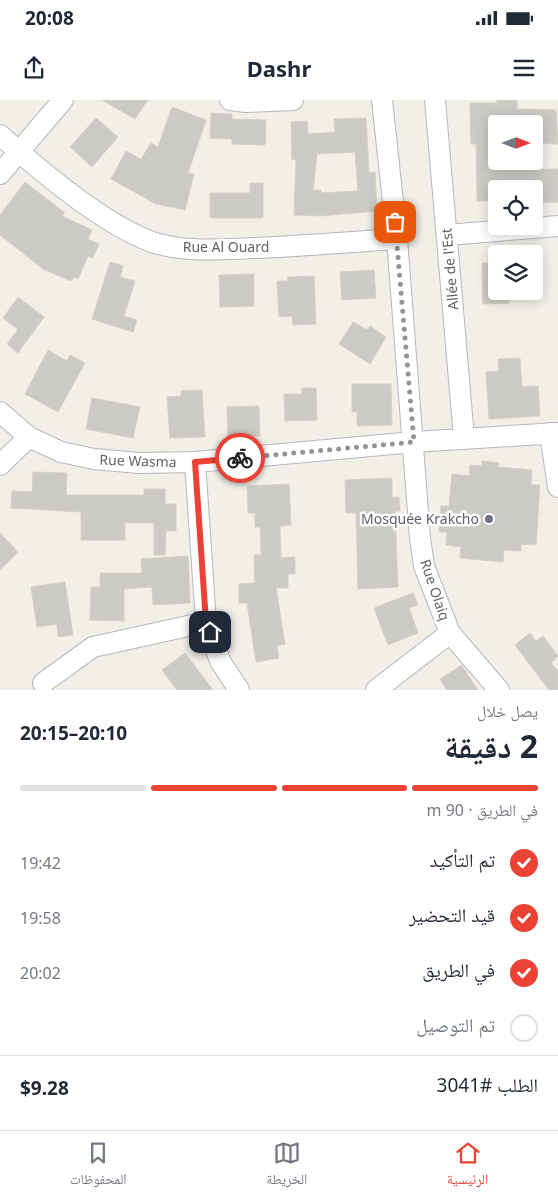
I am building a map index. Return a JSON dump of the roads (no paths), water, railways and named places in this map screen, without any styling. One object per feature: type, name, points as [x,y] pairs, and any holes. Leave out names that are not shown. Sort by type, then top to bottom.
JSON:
[{"type":"street","points":[[0,174],[63,100]]},
{"type":"street","points":[[230,100],[246,102],[293,100]]},
{"type":"street","points":[[382,100],[397,240],[414,442]]},
{"type":"street","name":"Allée de l'Est","points":[[435,100],[464,438]]},
{"type":"street","name":"Rue Al Ouard","points":[[0,135],[19,152],[100,214],[127,231],[172,247],[209,250],[397,240]]},
{"type":"street","points":[[447,235],[558,226]]},
{"type":"street","name":"Rue Wasma","points":[[0,412],[29,437],[61,452],[94,460],[139,463],[195,462],[414,442],[554,433]]},
{"type":"street","points":[[554,433],[558,487]]},
{"type":"street","points":[[0,465],[29,437]]},
{"type":"street","name":"Rue Olaiq","points":[[414,442],[420,538],[424,566],[450,633],[499,690]]},
{"type":"street","points":[[195,462],[206,622],[220,660],[239,690]]},
{"type":"street","points":[[43,683],[93,647],[206,622]]},
{"type":"street","points":[[376,690],[450,633]]},
{"type":"place","name":"Mosquée Krakcho","points":[[489,519]]}]
